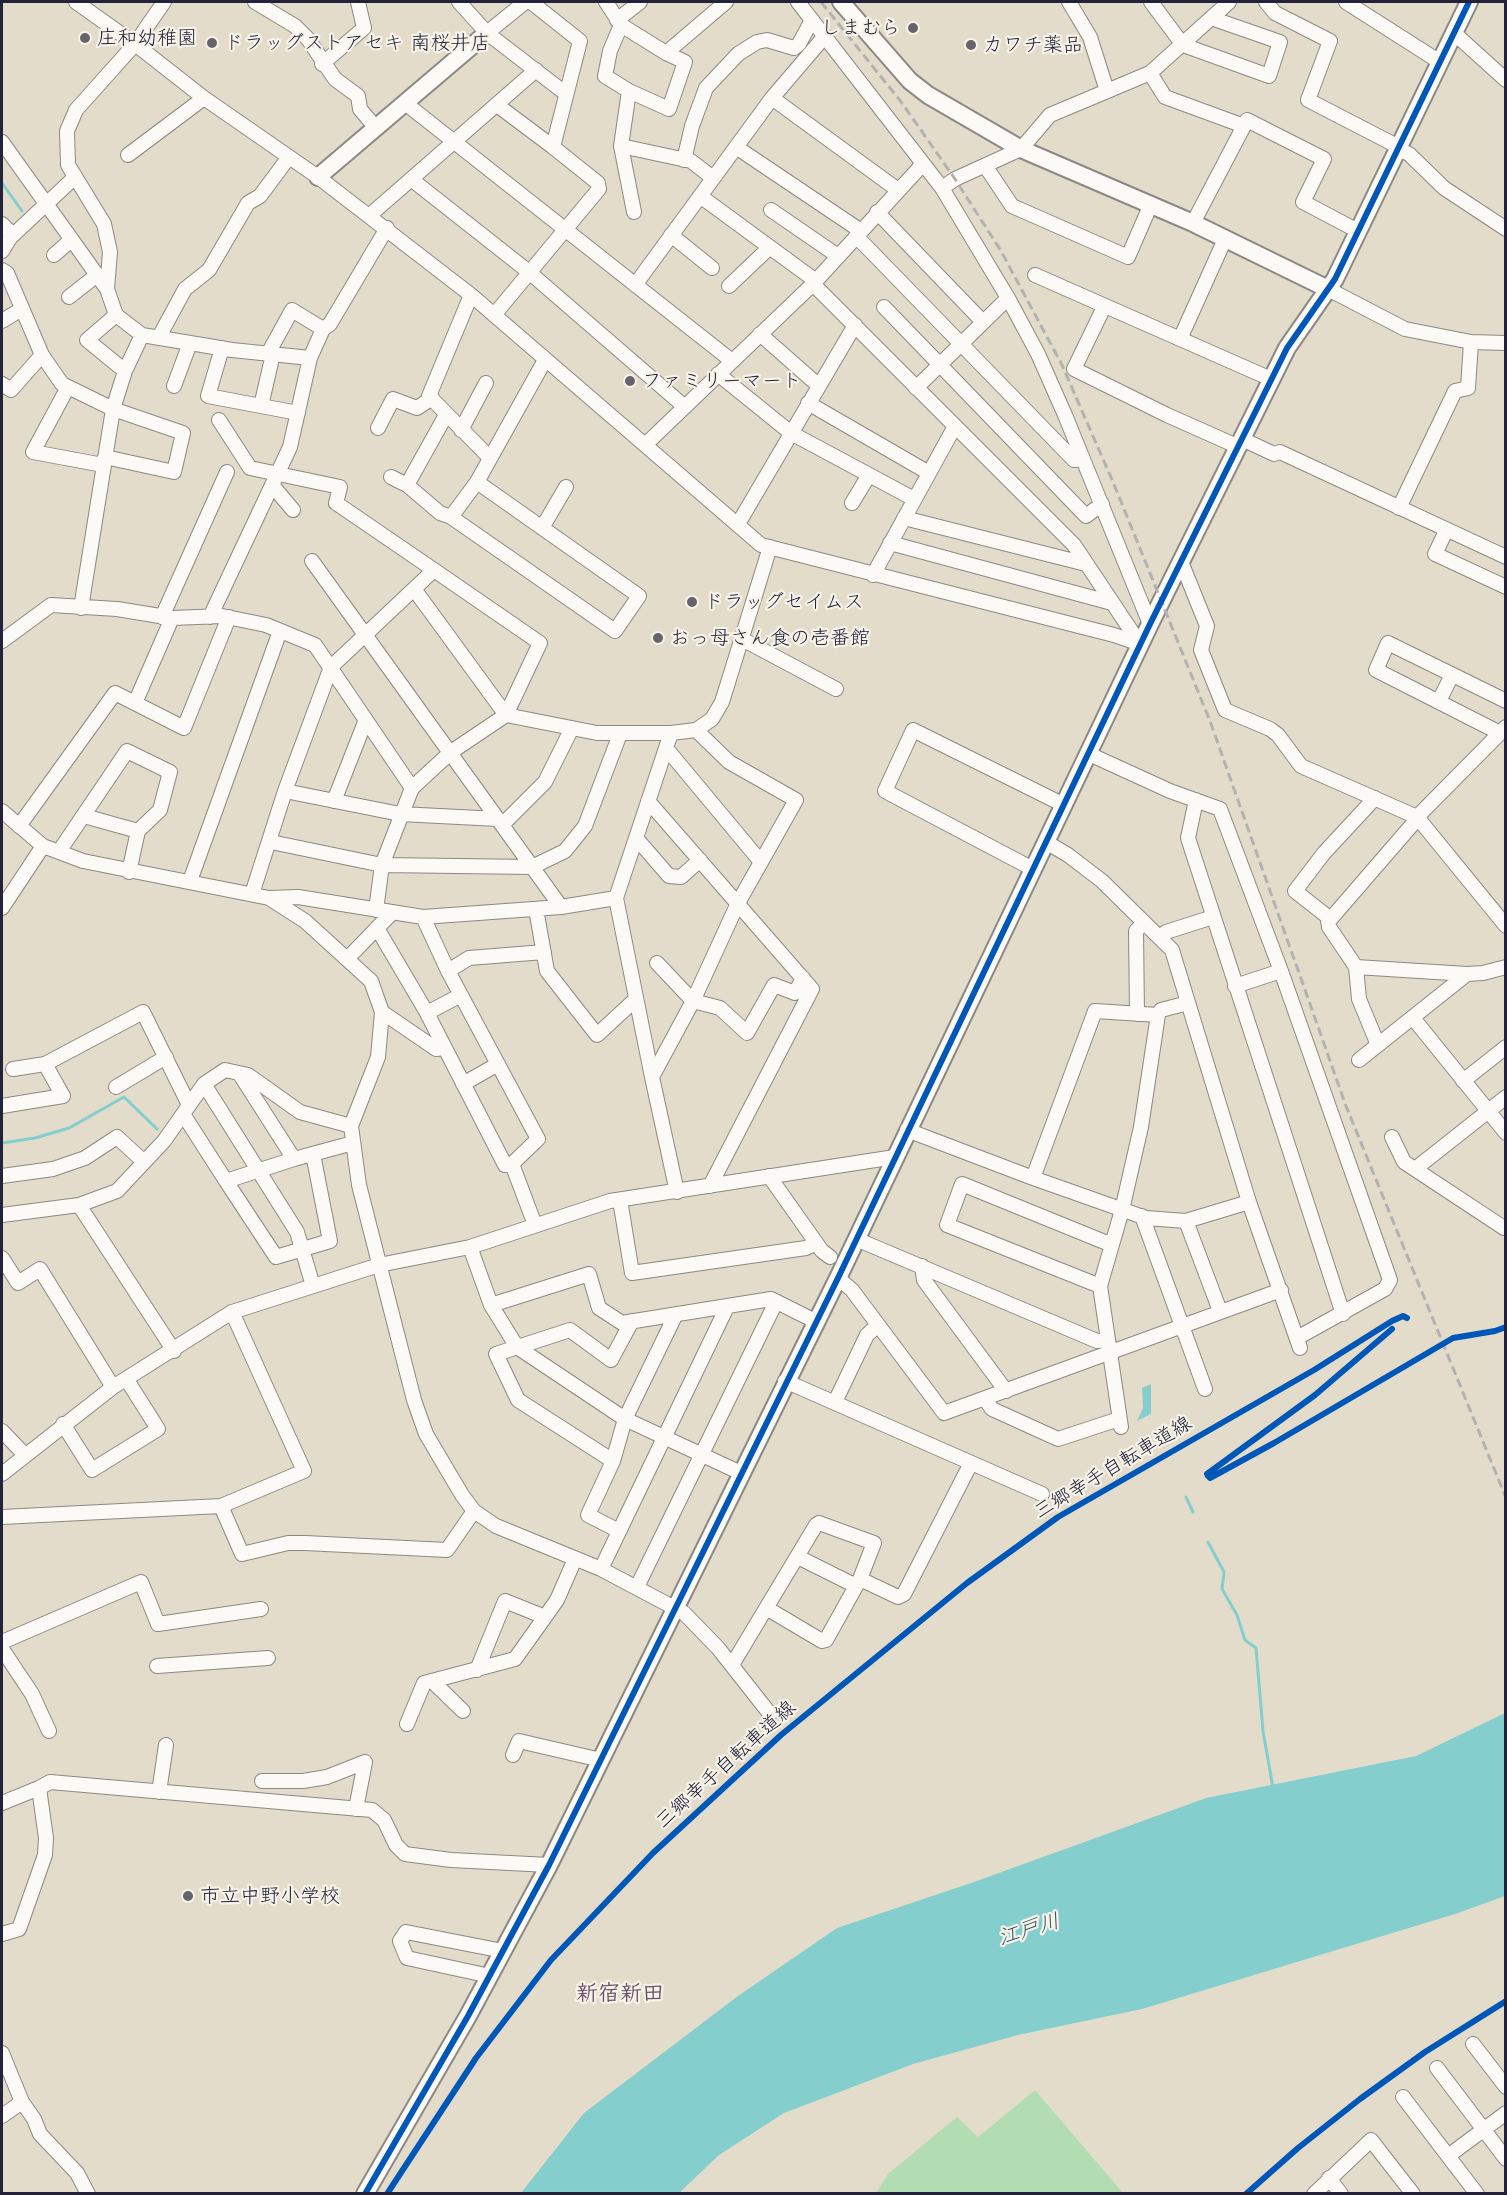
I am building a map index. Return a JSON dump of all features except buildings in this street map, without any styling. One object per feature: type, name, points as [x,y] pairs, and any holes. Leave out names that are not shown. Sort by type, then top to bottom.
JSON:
[{"type":"street","points":[[76,2],[204,98],[387,228],[471,295],[761,545],[1114,635],[1140,645]]},
{"type":"street","points":[[107,289],[110,252],[104,224],[68,165],[67,132],[76,110],[135,44],[164,2]]},
{"type":"street","points":[[255,2],[295,26],[308,39],[322,64],[335,80],[358,96],[360,109],[376,128]]},
{"type":"street","points":[[322,64],[364,28],[358,2]]},
{"type":"street","points":[[459,2],[487,33],[565,93]]},
{"type":"street","points":[[318,177],[525,2]]},
{"type":"street","points":[[531,2],[580,41],[553,147]]},
{"type":"street","points":[[606,2],[619,22],[666,53],[685,62],[669,109],[629,91],[605,76],[619,22],[640,2]]},
{"type":"street","points":[[798,2],[942,188],[1008,298],[1038,354],[1150,624]]},
{"type":"street","points":[[841,2],[910,81],[928,95],[1021,149],[1193,223],[1405,329],[1472,342],[1506,343]]},
{"type":"street","points":[[1070,2],[1090,37],[1107,91]]},
{"type":"street","points":[[1151,2],[1184,45],[1269,76],[1280,42],[1211,18]]},
{"type":"street","points":[[942,188],[955,179],[1021,149],[1050,115],[1150,73],[1184,45],[1229,2]]},
{"type":"street","points":[[1266,2],[1275,14],[1330,41],[1308,100],[1399,148],[1444,188],[1506,229]]},
{"type":"street","points":[[1346,2],[1440,62]]},
{"type":"street","points":[[365,2193],[490,1976],[549,1865],[676,1609],[785,1381],[838,1278],[1150,624],[1182,564],[1271,379],[1296,332],[1328,289],[1358,231],[1467,2]]},
{"type":"street","points":[[666,53],[719,4]]},
{"type":"street","points":[[684,160],[692,126],[706,88],[738,54],[757,42],[767,40],[794,48],[799,44],[812,20]]},
{"type":"street","points":[[1454,33],[1506,80]]},
{"type":"street","points":[[635,285],[772,98],[825,36]]},
{"type":"street","points":[[370,215],[536,70]]},
{"type":"street","points":[[1150,73],[1165,97],[1244,126]]},
{"type":"street","points":[[629,91],[621,146],[634,212]]},
{"type":"street","points":[[128,154],[204,98]]},
{"type":"street","points":[[772,98],[898,190]]},
{"type":"street","points":[[405,103],[732,361]]},
{"type":"street","points":[[494,315],[599,189],[598,183],[497,105]]},
{"type":"street","points":[[1193,223],[1247,120],[1324,159],[1303,202],[1358,231]]},
{"type":"street","points":[[2,142],[107,289],[116,315],[142,335],[222,348],[310,358]]},
{"type":"street","points":[[621,146],[691,161],[713,178]]},
{"type":"street","points":[[736,147],[858,233],[961,344],[1074,460],[1083,459]]},
{"type":"street","points":[[159,337],[185,289],[208,270],[248,203],[260,196],[289,157]]},
{"type":"street","points":[[646,444],[814,282],[922,165]]},
{"type":"street","points":[[986,166],[1012,206],[1128,256],[1151,204]]},
{"type":"street","points":[[2,251],[13,235],[74,178]]},
{"type":"street","points":[[411,179],[529,272],[685,407]]},
{"type":"street","points":[[700,196],[814,282],[916,388],[1074,545],[1140,645]]},
{"type":"street","points":[[771,210],[838,256]]},
{"type":"street","points":[[877,212],[983,322]]},
{"type":"street","points":[[2,224],[13,235]]},
{"type":"street","points":[[210,617],[290,447],[310,358],[322,329],[330,324],[387,228]]},
{"type":"street","points":[[672,235],[712,268]]},
{"type":"street","points":[[1180,339],[1225,239]]},
{"type":"street","points":[[54,255],[71,240]]},
{"type":"street","points":[[729,286],[770,247]]},
{"type":"street","points":[[2,270],[7,273],[42,355],[62,384],[113,409],[183,433],[174,472],[33,452],[68,387]]},
{"type":"street","points":[[69,297],[97,275]]},
{"type":"street","points":[[1035,275],[1271,379]]},
{"type":"street","points":[[471,295],[429,396],[490,459]]},
{"type":"street","points":[[916,388],[1008,298]]},
{"type":"street","points":[[884,307],[1086,516],[1102,504]]},
{"type":"street","points":[[1104,307],[1074,369],[1167,415],[1240,443],[1274,454],[1281,452],[1446,531],[1506,557]]},
{"type":"street","points":[[2,321],[22,309]]},
{"type":"street","points":[[261,406],[273,354],[270,350],[292,310],[322,329]]},
{"type":"street","points":[[116,315],[87,340],[125,371]]},
{"type":"street","points":[[738,524],[855,326]]},
{"type":"street","points":[[760,334],[819,386]]},
{"type":"street","points":[[81,608],[113,409],[125,371],[142,335]]},
{"type":"street","points":[[1399,508],[1455,391],[1468,388],[1472,342]]},
{"type":"street","points":[[174,386],[190,343]]},
{"type":"street","points":[[222,348],[208,396],[298,413]]},
{"type":"street","points":[[2,384],[11,390],[42,355]]},
{"type":"street","points":[[451,517],[477,482],[545,360]]},
{"type":"street","points":[[718,374],[791,433],[914,499]]},
{"type":"street","points":[[461,430],[486,383]]},
{"type":"street","points":[[378,428],[393,399],[417,408],[432,399]]},
{"type":"street","points":[[808,404],[929,473]]},
{"type":"street","points":[[407,485],[446,415]]},
{"type":"street","points":[[219,420],[249,468],[275,478],[340,487],[336,503],[540,643],[506,715],[451,752],[412,788],[382,865],[376,910]]},
{"type":"street","points":[[873,575],[955,426]]},
{"type":"street","points":[[135,703],[167,617],[227,472]]},
{"type":"street","points":[[852,503],[869,475]]},
{"type":"street","points":[[391,477],[407,485],[440,513],[451,517],[615,631],[639,596],[477,482]]},
{"type":"street","points":[[275,478],[293,510]]},
{"type":"street","points":[[542,528],[566,487]]},
{"type":"street","points":[[904,518],[1086,564]]},
{"type":"street","points":[[1446,531],[1435,554],[1506,587]]},
{"type":"street","points":[[890,543],[1112,603]]},
{"type":"street","points":[[414,589],[506,715],[572,728],[620,734],[671,733],[696,730],[712,719],[722,702],[770,547]]},
{"type":"street","points":[[312,561],[561,907]]},
{"type":"street","points":[[1182,564],[1207,626],[1201,650],[1225,710],[1270,729],[1278,735],[1301,766],[1418,818],[1506,926]]},
{"type":"street","points":[[252,894],[271,842],[285,791],[331,667],[434,570]]},
{"type":"street","points":[[2,640],[51,605],[117,609],[167,617],[229,617],[280,631],[315,645],[365,722],[412,788]]},
{"type":"street","points":[[19,826],[115,693],[184,728],[229,617]]},
{"type":"street","points":[[190,881],[280,631]]},
{"type":"street","points":[[742,639],[836,689]]},
{"type":"street","points":[[1328,921],[1418,818],[1503,730],[1376,670],[1388,643],[1506,701]]},
{"type":"street","points":[[1439,701],[1452,675]]},
{"type":"street","points":[[334,801],[365,722]]},
{"type":"street","points":[[285,791],[400,814],[500,822],[545,783],[572,728]]},
{"type":"street","points":[[652,1077],[693,1001],[738,903],[796,800],[729,762],[696,730]]},
{"type":"street","points":[[1033,869],[885,791],[913,730],[1064,805]]},
{"type":"street","points":[[671,733],[616,898],[677,1192]]},
{"type":"street","points":[[271,842],[382,865],[532,867],[565,851],[585,826],[620,734]]},
{"type":"street","points":[[666,748],[761,862]]},
{"type":"street","points":[[60,850],[127,750],[170,772],[160,810],[138,831],[129,872]]},
{"type":"street","points":[[1046,842],[1068,855],[1102,881],[1172,950],[1250,1202],[1298,1343],[1385,1289],[1390,1280],[1281,971],[1220,809],[1089,754]]},
{"type":"street","points":[[1375,798],[1324,853],[1295,891],[1328,917],[1329,927],[1356,967],[1359,999],[1378,1045]]},
{"type":"street","points":[[1196,800],[1188,838],[1343,1314]]},
{"type":"street","points":[[648,801],[812,989],[710,1186]]},
{"type":"street","points":[[2,811],[43,846],[60,850],[83,861],[129,872],[190,881],[269,898],[298,897],[391,914],[423,917],[561,907],[616,898]]},
{"type":"street","points":[[84,816],[138,831]]},
{"type":"street","points":[[636,838],[669,876],[681,877],[700,860]]},
{"type":"street","points":[[2,908],[43,846]]},
{"type":"street","points":[[269,898],[305,921],[371,981],[382,1012],[378,1057],[351,1126],[358,1185],[414,1400],[426,1434],[474,1511],[496,1526],[601,1569],[676,1609],[691,1620],[732,1665],[771,1714]]},
{"type":"street","points":[[536,909],[547,971],[597,1035],[636,999]]},
{"type":"street","points":[[348,958],[391,914]]},
{"type":"street","points":[[377,928],[427,1012],[505,1165],[512,1164],[538,1139],[448,971],[423,917]]},
{"type":"street","points":[[1160,938],[1166,932],[1213,917]]},
{"type":"street","points":[[1137,1014],[1136,931],[1144,922]]},
{"type":"street","points":[[448,971],[469,958],[544,952]]},
{"type":"street","points":[[657,963],[693,1001],[720,1008],[747,1033],[774,985],[795,993],[803,978]]},
{"type":"street","points":[[1356,967],[1467,974],[1483,973],[1506,967]]},
{"type":"street","points":[[1235,986],[1281,971]]},
{"type":"street","points":[[1359,1060],[1467,974]]},
{"type":"street","points":[[427,1012],[461,995]]},
{"type":"street","points":[[985,1399],[992,1409],[1058,1439],[1120,1423],[1100,1286],[1122,1210],[1150,1080],[1158,1015],[1161,1010],[1188,1003]]},
{"type":"street","points":[[1032,1178],[1095,1011],[1158,1015]]},
{"type":"street","points":[[14,1069],[45,1064],[143,1012],[166,1057],[186,1109],[226,1181],[276,1257],[330,1241],[313,1154]]},
{"type":"street","points":[[382,1012],[436,1049],[444,1048]]},
{"type":"street","points":[[1413,1018],[1506,1133]]},
{"type":"street","points":[[1463,1081],[1506,1047]]},
{"type":"street","points":[[116,1087],[166,1057]]},
{"type":"street","points":[[2,1106],[63,1096],[45,1064]]},
{"type":"street","points":[[463,1084],[498,1064]]},
{"type":"street","points":[[2,1215],[79,1205],[117,1191],[164,1141],[204,1084],[225,1070],[248,1075],[300,1112],[351,1126]]},
{"type":"street","points":[[239,1073],[294,1159]]},
{"type":"street","points":[[204,1084],[297,1232],[313,1286]]},
{"type":"street","points":[[1415,1169],[1506,1097]]},
{"type":"street","points":[[907,1130],[1032,1178],[1142,1216],[1186,1221],[1250,1202]]},
{"type":"street","points":[[2,1176],[53,1169],[74,1162],[85,1158],[117,1137],[144,1162]]},
{"type":"street","points":[[1392,1137],[1404,1162],[1504,1228]]},
{"type":"street","points":[[226,1181],[353,1143]]},
{"type":"street","points":[[2,1474],[24,1454],[113,1388],[232,1312],[379,1265],[470,1247],[620,1200],[895,1157]]},
{"type":"street","points":[[512,1164],[535,1225]]},
{"type":"street","points":[[770,1176],[816,1243],[830,1257]]},
{"type":"street","points":[[1100,1286],[946,1225],[962,1184],[1112,1245]]},
{"type":"street","points":[[620,1200],[632,1274],[806,1248],[816,1243]]},
{"type":"street","points":[[79,1205],[174,1351]]},
{"type":"street","points":[[1142,1216],[1205,1389]]},
{"type":"street","points":[[1186,1221],[1220,1311]]},
{"type":"street","points":[[856,1239],[1108,1346]]},
{"type":"street","points":[[470,1247],[491,1305],[518,1347],[625,1419],[741,1473]]},
{"type":"street","points":[[2,1258],[18,1283],[40,1269],[113,1388]]},
{"type":"street","points":[[922,1266],[924,1280],[1005,1391]]},
{"type":"street","points":[[491,1305],[589,1274],[599,1308],[622,1323],[771,1299],[815,1322]]},
{"type":"street","points":[[838,1278],[852,1290],[941,1411],[949,1412],[1005,1391],[1108,1346],[1182,1325],[1281,1290]]},
{"type":"street","points":[[637,1587],[776,1302]]},
{"type":"street","points":[[601,1569],[726,1306]]},
{"type":"street","points":[[2,1517],[221,1506],[304,1471],[232,1312]]},
{"type":"street","points":[[619,1531],[588,1515],[614,1461],[625,1419],[676,1314]]},
{"type":"street","points":[[614,1461],[518,1400],[496,1354],[570,1330],[611,1360],[632,1321]]},
{"type":"street","points":[[834,1402],[867,1335],[878,1325]]},
{"type":"street","points":[[63,1424],[92,1470],[158,1429],[127,1380]]},
{"type":"street","points":[[785,1381],[1042,1494]]},
{"type":"street","points":[[2,1431],[24,1454]]},
{"type":"street","points":[[798,1557],[858,1583],[898,1597],[909,1589],[971,1463]]},
{"type":"street","points":[[221,1506],[242,1554],[288,1543],[447,1550],[474,1511]]},
{"type":"street","points":[[732,1665],[768,1609],[816,1524],[823,1524],[874,1543],[858,1583],[826,1640],[822,1641],[768,1609]]},
{"type":"street","points":[[407,1724],[424,1683],[515,1659],[557,1600],[575,1559]]},
{"type":"street","points":[[2,1642],[141,1582],[158,1624],[261,1609]]},
{"type":"street","points":[[477,1670],[504,1601],[545,1617]]},
{"type":"street","points":[[2,1650],[32,1694],[48,1731]]},
{"type":"street","points":[[157,1666],[268,1658]]},
{"type":"street","points":[[432,1681],[463,1712]]},
{"type":"street","points":[[513,1755],[519,1742],[601,1760]]},
{"type":"street","points":[[159,1792],[166,1745]]},
{"type":"street","points":[[262,1781],[303,1781],[327,1777],[365,1762],[356,1809]]},
{"type":"street","points":[[2,1803],[50,1782],[372,1810],[384,1820],[396,1845],[405,1854],[451,1860],[549,1865]]},
{"type":"street","points":[[2,1934],[19,1929],[45,1855],[46,1838],[39,1788]]},
{"type":"street","points":[[490,1976],[407,1958],[400,1941],[406,1932],[503,1951]]},
{"type":"street","points":[[1473,2044],[1506,2087]]},
{"type":"street","points":[[2,2053],[22,2102],[34,2119],[40,2134],[77,2173],[88,2193]]},
{"type":"street","points":[[1437,2068],[1506,2159]]},
{"type":"street","points":[[1403,2097],[1477,2193]]},
{"type":"street","points":[[2,2116],[22,2102]]},
{"type":"street","points":[[1448,2156],[1506,2113]]},
{"type":"street","points":[[1314,2193],[1371,2140],[1413,2193]]},
{"type":"street","points":[[1329,2178],[1341,2193]]},
{"type":"green space","points":[[1035,2090],[1123,2193],[876,2193],[888,2174],[957,2117],[978,2137]]},
{"type":"water","points":[[1151,1384],[1151,1414],[1137,1421],[1143,1408],[1142,1388]]},
{"type":"water","name":"江戸川","points":[[1505,1713],[1505,1896],[1455,1914],[1142,2009],[1018,2035],[913,2064],[784,2113],[719,2155],[679,2193],[521,2193],[584,2113],[738,1996],[837,1928],[974,1882],[1206,1798],[1416,1756]]},
{"type":"waterway","points":[[2,183],[22,211]]},
{"type":"waterway","points":[[2,1143],[35,1138],[69,1128],[124,1097],[157,1129]]},
{"type":"waterway","points":[[1186,1497],[1193,1512]]},
{"type":"waterway","points":[[1208,1542],[1224,1572],[1222,1589],[1237,1615],[1245,1640],[1256,1648],[1263,1731],[1273,1788]]},
{"type":"railway","points":[[821,2],[902,103],[955,179],[1001,251],[1062,365],[1113,482],[1210,721],[1346,1106],[1506,1498]]},
{"type":"cycle path","points":[[365,2194],[468,2016],[549,1865],[838,1278],[1150,624],[1287,348],[1335,279],[1469,2]]},
{"type":"cycle path","name":"三郷幸手自転車道線","points":[[387,2194],[476,2058],[551,1960],[653,1853],[781,1735],[967,1583],[1058,1517],[1314,1370],[1392,1321],[1403,1316],[1407,1318]]},
{"type":"cycle path","points":[[1392,1329],[1315,1395],[1207,1474],[1208,1476],[1210,1478],[1274,1443],[1453,1338],[1506,1327]]},
{"type":"cycle path","points":[[1246,2194],[1298,2148],[1360,2099],[1425,2052],[1506,2001]]},
{"type":"place","name":"しまむら","points":[[913,28]]},
{"type":"place","name":"庄和幼稚園","points":[[85,38]]},
{"type":"place","name":"ドラッグストアセキ 南桜井店","points":[[212,43]]},
{"type":"place","name":"カワチ薬品","points":[[971,45]]},
{"type":"place","name":"ファミリーマート","points":[[630,381]]},
{"type":"place","name":"ドラッグセイムス","points":[[692,602]]},
{"type":"place","name":"おっ母さん食の壱番館","points":[[658,638]]},
{"type":"place","name":"市立中野小学校","points":[[188,1896]]},
{"type":"district","name":"新宿新田","points":[[620,1994]]}]
